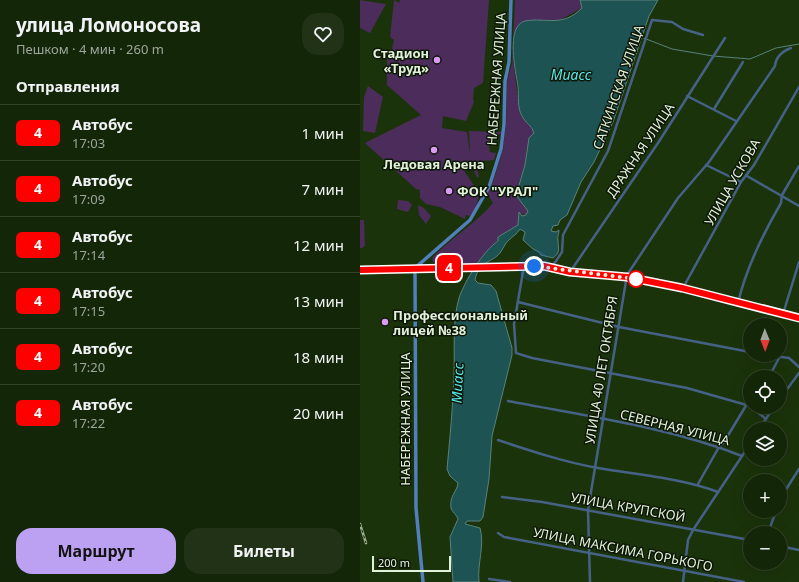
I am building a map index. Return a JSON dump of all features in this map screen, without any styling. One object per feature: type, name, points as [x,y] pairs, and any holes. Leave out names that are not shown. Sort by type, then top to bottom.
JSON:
[{"type":"street","name":"НАБЕРЕЖНАЯ УЛИЦА","points":[[423,582],[416,509],[415,268],[470,220],[489,187],[501,150],[504,124],[505,81],[509,62],[511,0]]},
{"type":"street","name":"САТКИНСКАЯ УЛИЦА","points":[[554,268],[554,264],[562,252],[563,235],[610,145],[652,20],[672,22],[683,29],[703,36]]},
{"type":"street","name":"ДРАЖНАЯ УЛИЦА","points":[[570,272],[658,143],[725,38]]},
{"type":"street","name":"УЛИЦА 40 ЛЕТ ОКТЯБРЯ","points":[[590,582],[588,510],[627,277],[678,198],[706,165],[775,66],[775,61],[780,53],[791,48]]},
{"type":"street","points":[[714,109],[743,62]]},
{"type":"street","name":"УЛИЦА УСКОВА","points":[[682,288],[741,182],[747,176],[799,87]]},
{"type":"street","points":[[687,96],[736,121]]},
{"type":"street","points":[[706,165],[741,182]]},
{"type":"street","points":[[737,304],[741,286],[750,265],[781,203],[782,195],[799,166]]},
{"type":"street","points":[[747,176],[799,206]]},
{"type":"street","points":[[783,314],[799,262]]},
{"type":"street","points":[[524,266],[514,324],[516,354],[687,388],[743,403]]},
{"type":"street","points":[[360,270],[524,266],[554,268],[570,272],[627,277],[682,288],[737,304],[799,318]]},
{"type":"street","points":[[518,302],[619,327],[743,351]]},
{"type":"street","points":[[787,358],[790,358],[799,367]]},
{"type":"street","points":[[787,389],[799,373]]},
{"type":"street","name":"СЕВЕРНАЯ УЛИЦА","points":[[508,401],[656,430],[719,447],[742,456]]},
{"type":"street","points":[[698,484],[719,447],[743,414]]},
{"type":"street","points":[[760,414],[766,419]]},
{"type":"street","points":[[764,422],[769,414]]},
{"type":"street","points":[[498,440],[539,454],[596,468],[698,484],[718,492]]},
{"type":"street","points":[[683,582],[688,540],[693,530],[742,456]]},
{"type":"street","points":[[787,488],[799,469]]},
{"type":"street","name":"УЛИЦА КРУПСКОЙ","points":[[502,497],[588,510],[743,539]]},
{"type":"street","name":"УЛИЦА МАКСИМА ГОРЬКОГО","points":[[498,533],[504,536],[589,554],[744,582]]},
{"type":"street","points":[[787,547],[799,550]]},
{"type":"street","points":[[489,579],[510,582]]},
{"type":"shaded area","points":[[360,0],[386,4],[370,33],[360,28]]},
{"type":"shaded area","points":[[394,0],[399,3],[400,0],[489,0],[483,83],[474,88],[474,102],[466,121],[443,116],[442,128],[467,132],[470,155],[469,131],[502,132],[497,137],[493,135],[489,146],[490,152],[496,153],[494,160],[482,161],[476,164],[479,177],[477,177],[470,163],[463,169],[479,193],[476,210],[470,216],[466,215],[465,219],[440,207],[426,204],[420,198],[420,190],[416,189],[365,143],[421,115],[387,85],[387,52],[390,49],[393,51],[392,48],[394,40],[390,37]]},
{"type":"shaded area","points":[[515,0],[580,0],[582,8],[556,22],[524,21],[515,31],[513,59],[519,107],[521,116],[532,125],[534,133],[527,148],[525,165],[518,186],[518,198],[528,211],[526,215],[518,213],[518,225],[501,236],[478,264],[436,264],[432,261],[433,257],[486,211],[493,203],[487,193],[491,188],[503,150],[506,124],[507,81],[512,63]]},
{"type":"shaded area","points":[[368,86],[383,97],[375,133],[363,131],[364,97]]},
{"type":"shaded area","points":[[398,200],[408,201],[412,205],[408,212],[397,209]]},
{"type":"shaded area","points":[[418,205],[424,208],[431,216],[426,224],[419,215]]},
{"type":"shaded area","points":[[360,220],[364,220],[365,246],[362,248],[360,248]]},
{"type":"water","name":"Миасс","points":[[580,0],[658,0],[649,16],[613,122],[594,162],[581,182],[567,215],[560,220],[558,225],[553,226],[551,231],[556,232],[559,230],[557,254],[553,258],[541,255],[523,240],[525,232],[520,229],[506,243],[500,253],[483,265],[477,274],[475,280],[478,283],[491,285],[496,291],[512,348],[512,355],[492,436],[489,479],[483,517],[480,521],[467,521],[465,524],[480,528],[482,541],[479,582],[453,582],[450,537],[458,519],[451,508],[451,500],[458,483],[450,476],[447,469],[453,398],[455,317],[457,307],[465,284],[475,267],[487,251],[498,241],[498,237],[518,225],[519,212],[522,216],[526,215],[528,211],[518,198],[517,192],[525,165],[529,138],[534,133],[520,113],[519,109],[513,40],[515,31],[519,25],[525,21],[561,20],[568,18],[582,8]]},
{"type":"waterway","points":[[641,37],[672,49],[713,56],[750,59],[776,48],[799,44]]},
{"type":"railway","points":[[360,524],[366,543]]},
{"type":"bus line","name":"4","points":[[360,270],[544,266],[570,272],[627,277],[682,288],[737,304],[799,318]]},
{"type":"place","name":"Стадион «Труд»","points":[[437,60]]},
{"type":"place","name":"Ледовая Арена","points":[[434,150]]},
{"type":"place","name":"ФОК \"УРАЛ\"","points":[[449,191]]},
{"type":"place","name":"Профессиональный лицей №38","points":[[385,322]]},
{"type":"route","points":[[534,266],[544,266],[570,272],[636,279]]}]
